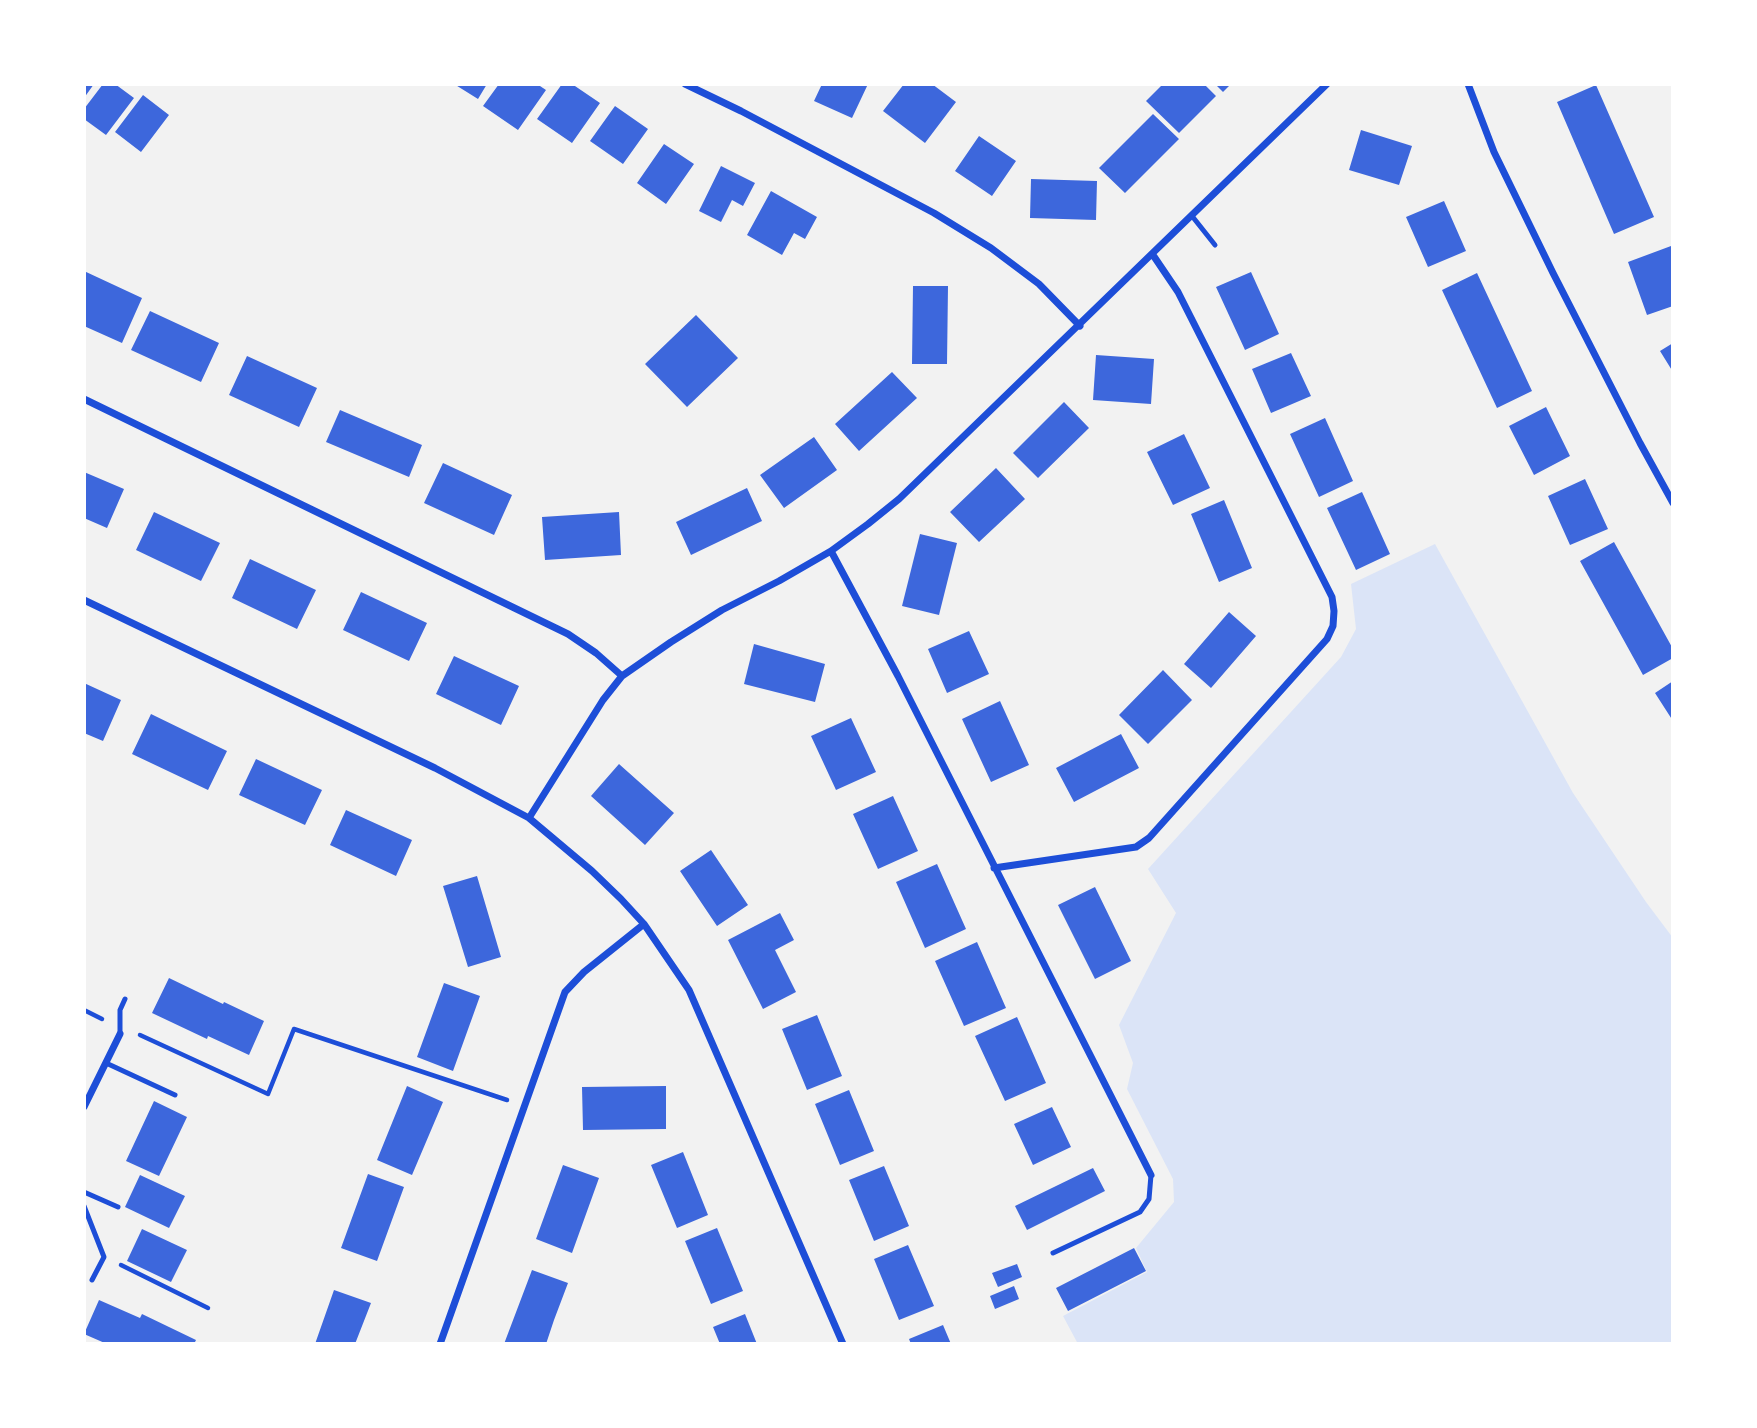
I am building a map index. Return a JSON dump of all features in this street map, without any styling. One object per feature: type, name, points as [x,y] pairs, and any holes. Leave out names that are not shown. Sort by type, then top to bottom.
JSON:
[{"type":"street","points":[[685,84],[934,212],[991,248],[1039,285],[1080,326]]},
{"type":"street","points":[[529,818],[603,699],[622,676],[722,610],[831,551],[899,499],[1327,84]]},
{"type":"street","points":[[1468,84],[1494,152],[1547,261],[1673,503]]},
{"type":"street","points":[[994,868],[1136,847],[1149,838],[1327,639],[1334,626],[1332,597],[1178,292],[1153,255]]},
{"type":"street","points":[[84,399],[568,634],[596,653],[622,676]]},
{"type":"street","points":[[831,551],[1152,1175]]},
{"type":"street","points":[[84,600],[435,768],[529,818],[592,871],[644,925],[689,990],[844,1344]]},
{"type":"street","points":[[440,1344],[565,992],[584,972],[644,925]]},
{"type":"street","points":[[84,1107],[120,1034]]},
{"type":"lane","points":[[1192,216],[1215,244]]},
{"type":"lane","points":[[120,1034],[120,1010],[125,999]]},
{"type":"lane","points":[[106,1063],[174,1096]]},
{"type":"lane","points":[[1053,1254],[1140,1212],[1149,1199],[1152,1175]]},
{"type":"lane","points":[[84,1192],[118,1207]]},
{"type":"lane","points":[[84,1206],[104,1257],[92,1280]]},
{"type":"path","points":[[120,1034],[140,1035],[268,1094],[294,1029],[524,1106]]},
{"type":"path","points":[[104,1257],[208,1308]]},
{"type":"shaded area","points":[[1435,544],[1573,793],[1673,938],[1673,1344],[1078,1344],[1063,1316],[1147,1272],[1136,1248],[1174,1202],[1173,1179],[1127,1089],[1133,1063],[1119,1025],[1176,913],[1148,869],[1341,657],[1356,629],[1351,584]]},
{"type":"building","points":[[84,84],[94,84],[84,98]]},
{"type":"building","points":[[103,84],[115,84],[134,98],[106,135],[84,119],[84,109]]},
{"type":"building","points":[[454,84],[487,84],[478,99]]},
{"type":"building","points":[[499,84],[537,84],[546,90],[518,130],[483,106]]},
{"type":"building","points":[[562,84],[572,84],[600,103],[572,143],[537,119]]},
{"type":"building","points":[[822,84],[868,84],[852,118],[814,101]]},
{"type":"building","points":[[904,84],[932,84],[956,102],[925,143],[883,111]]},
{"type":"building","points":[[1163,84],[1204,84],[1216,96],[1179,133],[1146,101]]},
{"type":"building","points":[[1215,84],[1231,84],[1223,92]]},
{"type":"building","points":[[1596,85],[1654,217],[1614,234],[1557,102]]},
{"type":"building","points":[[143,95],[169,115],[141,152],[115,132]]},
{"type":"building","points":[[615,106],[648,129],[623,164],[590,141]]},
{"type":"building","points":[[1153,114],[1179,139],[1125,193],[1099,168]]},
{"type":"building","points":[[1361,130],[1412,146],[1399,185],[1349,170]]},
{"type":"building","points":[[979,136],[1016,161],[992,196],[955,171]]},
{"type":"building","points":[[664,144],[694,164],[666,204],[637,183]]},
{"type":"building","points":[[721,166],[755,183],[743,206],[732,200],[721,222],[699,211]]},
{"type":"building","points":[[1031,179],[1097,181],[1096,220],[1030,218]]},
{"type":"building","points":[[771,191],[817,217],[805,239],[794,233],[782,255],[747,235]]},
{"type":"building","points":[[1444,201],[1466,251],[1428,267],[1406,217]]},
{"type":"building","points":[[1671,246],[1673,306],[1647,315],[1628,262]]},
{"type":"building","points":[[84,271],[142,298],[122,343],[84,326]]},
{"type":"building","points":[[1251,272],[1279,334],[1245,350],[1216,287]]},
{"type":"building","points":[[1477,273],[1532,391],[1497,408],[1442,290]]},
{"type":"building","points":[[913,286],[948,286],[947,364],[912,364]]},
{"type":"building","points":[[150,311],[219,343],[201,382],[131,350]]},
{"type":"building","points":[[696,315],[738,358],[687,407],[645,364]]},
{"type":"building","points":[[1673,343],[1673,372],[1660,351]]},
{"type":"building","points":[[1291,353],[1311,396],[1271,413],[1252,369]]},
{"type":"building","points":[[1096,355],[1154,359],[1151,404],[1093,400]]},
{"type":"building","points":[[247,356],[317,388],[299,427],[229,395]]},
{"type":"building","points":[[892,372],[917,398],[859,451],[835,424]]},
{"type":"building","points":[[1064,402],[1089,428],[1038,478],[1013,453]]},
{"type":"building","points":[[1546,407],[1570,456],[1534,475],[1509,426]]},
{"type":"building","points":[[340,410],[422,445],[409,477],[326,442]]},
{"type":"building","points":[[1325,418],[1353,481],[1319,497],[1290,434]]},
{"type":"building","points":[[1184,434],[1210,488],[1173,505],[1147,452]]},
{"type":"building","points":[[814,437],[837,470],[784,508],[760,475]]},
{"type":"building","points":[[443,463],[512,495],[494,535],[424,503]]},
{"type":"building","points":[[996,468],[1025,499],[979,542],[950,512]]},
{"type":"building","points":[[84,472],[124,489],[107,528],[84,518]]},
{"type":"building","points":[[1585,479],[1608,529],[1570,545],[1548,496]]},
{"type":"building","points":[[747,488],[762,521],[691,555],[676,522]]},
{"type":"building","points":[[1362,492],[1390,554],[1356,570],[1327,508]]},
{"type":"building","points":[[1224,500],[1252,568],[1219,582],[1191,514]]},
{"type":"building","points":[[154,512],[220,543],[201,581],[136,550]]},
{"type":"building","points":[[619,512],[621,555],[545,560],[542,517]]},
{"type":"building","points":[[920,534],[957,543],[939,615],[902,606]]},
{"type":"building","points":[[1614,542],[1673,649],[1673,658],[1643,675],[1580,561]]},
{"type":"building","points":[[250,559],[316,590],[297,629],[232,598]]},
{"type":"building","points":[[361,592],[427,623],[409,661],[343,630]]},
{"type":"building","points":[[1229,612],[1256,636],[1211,688],[1184,664]]},
{"type":"building","points":[[969,631],[989,674],[947,693],[928,649]]},
{"type":"building","points":[[754,644],[825,664],[815,702],[744,684]]},
{"type":"building","points":[[454,656],[519,686],[501,725],[436,694]]},
{"type":"building","points":[[1163,670],[1192,700],[1148,744],[1119,715]]},
{"type":"building","points":[[1673,681],[1673,721],[1655,693]]},
{"type":"building","points":[[84,683],[121,700],[103,741],[84,733]]},
{"type":"building","points":[[1000,701],[1029,765],[991,782],[962,719]]},
{"type":"building","points":[[151,714],[227,751],[208,790],[132,754]]},
{"type":"building","points":[[851,718],[876,772],[836,790],[811,736]]},
{"type":"building","points":[[1121,734],[1139,768],[1074,802],[1056,768]]},
{"type":"building","points":[[256,759],[322,790],[305,825],[239,795]]},
{"type":"building","points":[[619,764],[674,813],[645,845],[591,796]]},
{"type":"building","points":[[893,796],[918,851],[878,869],[853,814]]},
{"type":"building","points":[[346,810],[412,840],[396,876],[330,845]]},
{"type":"building","points":[[711,850],[748,905],[717,926],[680,871]]},
{"type":"building","points":[[937,864],[966,929],[925,948],[896,882]]},
{"type":"building","points":[[477,876],[501,957],[468,967],[443,886]]},
{"type":"building","points":[[1095,887],[1131,961],[1095,979],[1058,905]]},
{"type":"building","points":[[780,913],[794,940],[775,950],[796,992],[763,1009],[728,940]]},
{"type":"building","points":[[977,942],[1006,1008],[964,1026],[935,961]]},
{"type":"building","points":[[169,978],[264,1021],[249,1055],[152,1013]]},
{"type":"building","points":[[444,983],[480,996],[453,1071],[417,1057]]},
{"type":"building","points":[[817,1015],[842,1076],[807,1090],[782,1029]]},
{"type":"building","points":[[1017,1017],[1046,1083],[1005,1101],[975,1036]]},
{"type":"building","points":[[407,1086],[443,1102],[412,1175],[377,1160]]},
{"type":"building","points":[[666,1086],[666,1129],[583,1130],[582,1087]]},
{"type":"building","points":[[849,1090],[874,1151],[840,1165],[815,1104]]},
{"type":"building","points":[[154,1101],[187,1117],[159,1176],[126,1161]]},
{"type":"building","points":[[1052,1107],[1071,1147],[1033,1165],[1014,1124]]},
{"type":"building","points":[[683,1152],[708,1215],[677,1228],[651,1165]]},
{"type":"building","points":[[563,1165],[599,1178],[572,1253],[536,1239]]},
{"type":"building","points":[[884,1166],[909,1226],[874,1241],[849,1180]]},
{"type":"building","points":[[1093,1168],[1105,1191],[1027,1230],[1015,1206]]},
{"type":"building","points":[[368,1174],[404,1187],[377,1261],[341,1248]]},
{"type":"building","points":[[140,1175],[185,1196],[169,1228],[125,1207]]},
{"type":"building","points":[[717,1228],[743,1291],[711,1304],[685,1241]]},
{"type":"building","points":[[142,1229],[187,1250],[171,1282],[127,1261]]},
{"type":"building","points":[[908,1245],[934,1306],[899,1320],[874,1259]]},
{"type":"building","points":[[1134,1248],[1146,1271],[1068,1311],[1056,1288]]},
{"type":"building","points":[[1017,1264],[1022,1277],[998,1287],[992,1273]]},
{"type":"building","points":[[532,1270],[568,1283],[546,1344],[504,1344]]},
{"type":"building","points":[[1014,1286],[1019,1299],[995,1309],[990,1296]]},
{"type":"building","points":[[334,1290],[371,1303],[355,1344],[315,1344]]},
{"type":"building","points":[[99,1300],[140,1318],[142,1314],[196,1340],[194,1344],[107,1344],[84,1334]]},
{"type":"building","points":[[745,1314],[757,1344],[720,1344],[713,1327]]},
{"type":"building","points":[[943,1325],[951,1344],[911,1344],[909,1339]]}]
